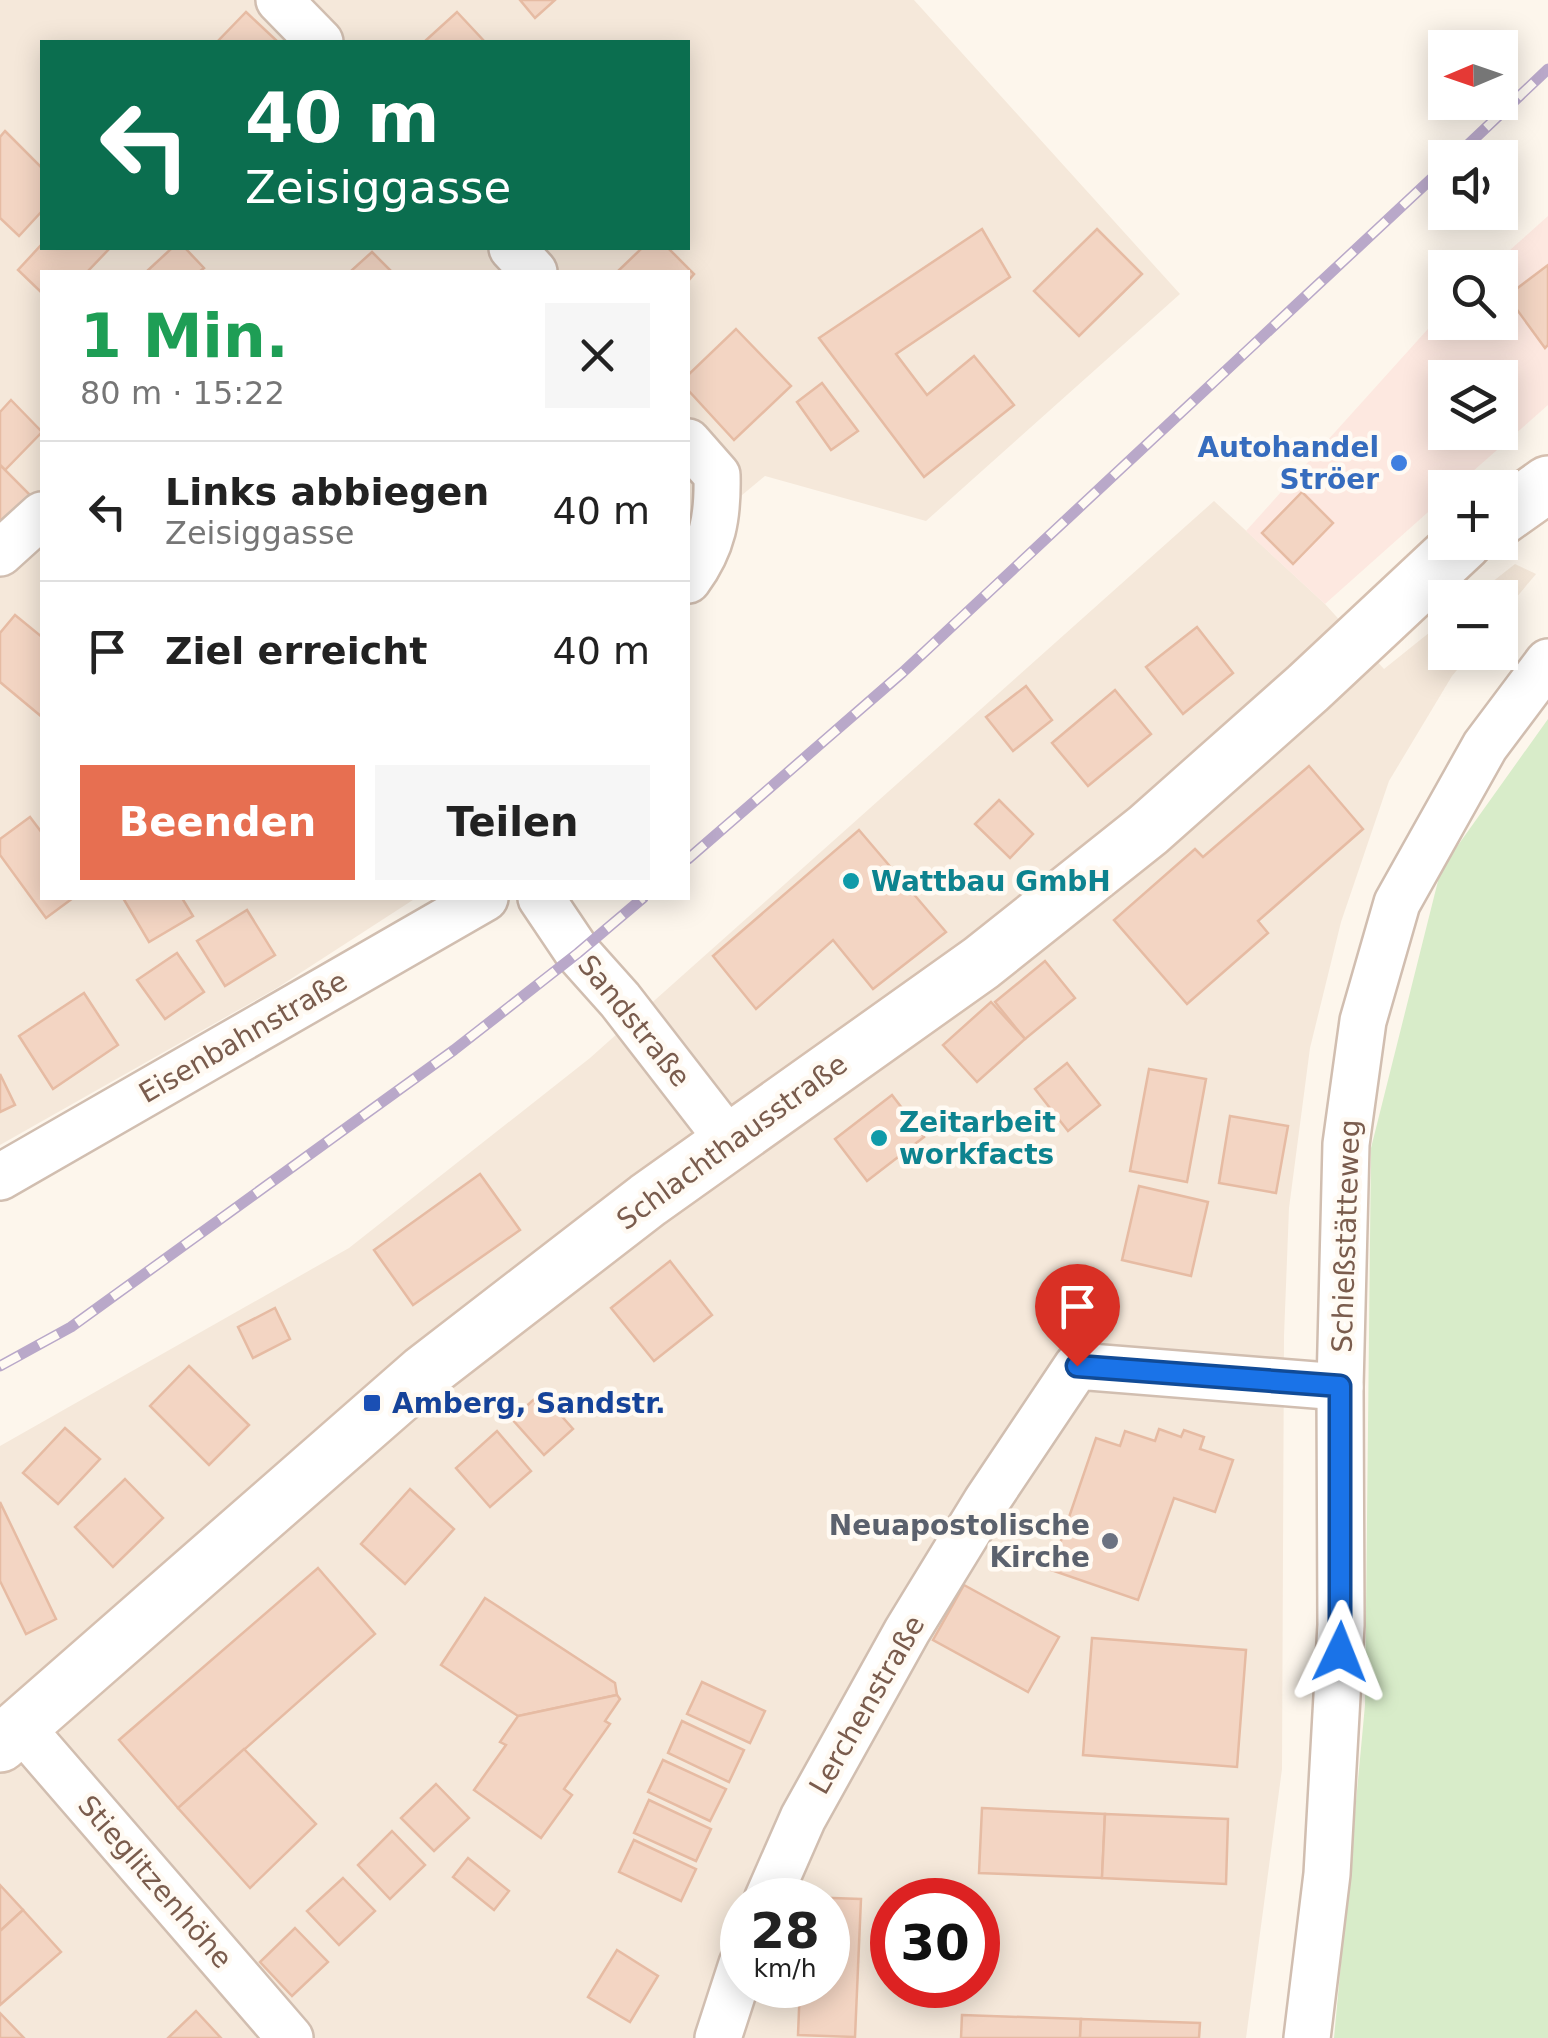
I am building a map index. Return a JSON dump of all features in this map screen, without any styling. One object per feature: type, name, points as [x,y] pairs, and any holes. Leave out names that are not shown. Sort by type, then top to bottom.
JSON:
[{"type":"main road","points":[[1518,505],[1548,484]]},
{"type":"main road","name":"Schlachthausstraße","points":[[10,1735],[424,1373],[648,1200],[981,963],[1148,830],[1445,560]]},
{"type":"street","points":[[278,0],[318,40]]},
{"type":"street","points":[[514,250],[532,270]]},
{"type":"street","points":[[690,444],[717,475],[718,511],[703,560],[690,577]]},
{"type":"street","points":[[0,553],[40,517]]},
{"type":"street","name":"Schießstätteweg","points":[[1308,2038],[1326,1874],[1341,1624],[1340,1386],[1346,1144],[1363,1020],[1397,903],[1484,746],[1548,662]]},
{"type":"street","name":"Eisenbahnstraße","points":[[0,1176],[483,900]]},
{"type":"street","name":"Sandstraße","points":[[542,900],[578,953],[620,1000],[730,1142]]},
{"type":"street","name":"Lerchenstraße","points":[[776,1878],[802,1818],[907,1631],[986,1502],[1077,1366],[1340,1386]]},
{"type":"street","name":"Stieglitzenhöhe","points":[[10,1735],[290,2038]]},
{"type":"street","points":[[718,2038],[728,2008]]},
{"type":"shaded area","points":[[0,0],[914,0],[1180,294],[926,521],[765,476],[690,538],[690,270],[40,270],[40,900],[413,900],[277,988],[0,1145]]},
{"type":"shaded area","points":[[1548,216],[1548,405],[1518,431],[1518,360],[1428,360],[1428,450],[1497,450],[1474,470],[1428,470],[1428,512],[1325,604],[1246,531],[1428,329],[1428,340],[1518,340],[1518,250],[1510,250]]},
{"type":"shaded area","points":[[1214,501],[1325,604],[1384,669],[1428,634],[1428,670],[1457,670],[1389,781],[1341,922],[1310,1048],[1289,1208],[1284,1336],[1282,1769],[1246,2038],[0,2038],[0,1446],[349,1248],[590,1058]]},
{"type":"shaded area","points":[[1515,564],[1536,574],[1518,596],[1518,580],[1495,580]]},
{"type":"green space","points":[[1548,719],[1548,2038],[1334,2038],[1365,1705],[1371,1148],[1441,869]]},
{"type":"building","points":[[520,0],[555,0],[535,18]]},
{"type":"building","points":[[246,12],[276,40],[219,40]]},
{"type":"building","points":[[457,12],[483,40],[426,40]]},
{"type":"building","points":[[5,131],[40,166],[40,213],[19,236],[0,218],[0,137]]},
{"type":"building","points":[[982,229],[1010,277],[896,354],[927,395],[974,356],[1014,405],[924,477],[819,338]]},
{"type":"building","points":[[1097,229],[1142,274],[1079,336],[1034,291]]},
{"type":"building","points":[[40,246],[40,250],[108,250],[89,270],[40,270],[40,291],[18,270]]},
{"type":"building","points":[[170,250],[187,250],[204,268],[202,270],[148,270]]},
{"type":"building","points":[[640,250],[670,250],[690,270],[619,270]]},
{"type":"building","points":[[372,252],[390,270],[352,270]]},
{"type":"building","points":[[1548,265],[1545,348],[1518,311],[1518,288]]},
{"type":"building","points":[[736,329],[791,386],[734,440],[690,392],[690,373]]},
{"type":"building","points":[[822,383],[858,431],[831,450],[797,402]]},
{"type":"building","points":[[11,400],[40,430],[5,470],[0,465],[0,412]]},
{"type":"building","points":[[0,465],[30,495],[0,525]]},
{"type":"building","points":[[1302,492],[1333,523],[1293,564],[1262,533]]},
{"type":"building","points":[[15,615],[40,635],[40,715],[0,682],[0,633]]},
{"type":"building","points":[[1197,627],[1233,673],[1183,714],[1146,667]]},
{"type":"building","points":[[1026,686],[1052,720],[1013,751],[986,717]]},
{"type":"building","points":[[1115,690],[1151,734],[1088,786],[1052,743]]},
{"type":"building","points":[[1309,766],[1363,829],[1258,921],[1268,933],[1187,1004],[1114,920],[1195,849],[1203,857]]},
{"type":"building","points":[[999,800],[1033,834],[1010,858],[975,824]]},
{"type":"building","points":[[30,817],[40,830],[40,900],[70,900],[46,918],[0,855],[0,839]]},
{"type":"building","name":"Wattbau GmbH","points":[[859,830],[946,932],[873,989],[833,940],[756,1009],[713,956]]},
{"type":"building","points":[[124,900],[183,900],[193,916],[149,942]]},
{"type":"building","points":[[247,910],[275,955],[225,986],[197,941]]},
{"type":"building","points":[[177,953],[204,992],[165,1019],[137,980]]},
{"type":"building","points":[[1045,961],[1075,998],[1025,1039],[995,1002]]},
{"type":"building","points":[[84,993],[118,1045],[53,1089],[19,1036]]},
{"type":"building","points":[[991,1002],[1025,1039],[977,1082],[943,1045]]},
{"type":"building","points":[[1067,1063],[1100,1105],[1068,1131],[1035,1089]]},
{"type":"building","points":[[1149,1069],[1206,1079],[1187,1182],[1130,1171]]},
{"type":"building","points":[[0,1074],[15,1105],[0,1112]]},
{"type":"building","name":"Zeitarbeit workfacts","points":[[892,1095],[924,1137],[867,1181],[835,1139]]},
{"type":"building","points":[[1230,1116],[1288,1126],[1276,1193],[1219,1183]]},
{"type":"building","points":[[480,1174],[520,1230],[413,1305],[374,1250]]},
{"type":"building","points":[[1139,1186],[1208,1202],[1191,1276],[1122,1260]]},
{"type":"building","points":[[670,1261],[712,1315],[654,1361],[611,1308]]},
{"type":"building","points":[[275,1308],[290,1339],[253,1358],[238,1327]]},
{"type":"building","points":[[189,1366],[249,1425],[209,1465],[150,1406]]},
{"type":"building","points":[[541,1393],[573,1429],[544,1455],[512,1419]]},
{"type":"building","points":[[65,1428],[100,1459],[58,1504],[23,1473]]},
{"type":"building","name":"Neuapostolische Kirche","points":[[1159,1429],[1181,1437],[1184,1430],[1204,1437],[1200,1449],[1233,1460],[1215,1512],[1174,1498],[1138,1600],[1051,1570],[1096,1438],[1120,1446],[1125,1431],[1155,1441]]},
{"type":"building","points":[[497,1431],[531,1471],[490,1507],[456,1468]]},
{"type":"building","points":[[125,1479],[163,1518],[113,1567],[75,1527]]},
{"type":"building","points":[[410,1489],[454,1529],[405,1584],[361,1544]]},
{"type":"building","points":[[0,1502],[56,1619],[26,1634],[0,1581]]},
{"type":"building","points":[[318,1568],[375,1634],[178,1808],[119,1740]]},
{"type":"building","points":[[964,1585],[1059,1637],[1028,1692],[933,1640]]},
{"type":"building","points":[[485,1598],[615,1683],[617,1695],[518,1716],[441,1665]]},
{"type":"building","points":[[1092,1638],[1246,1650],[1237,1767],[1083,1755]]},
{"type":"building","points":[[702,1682],[765,1711],[750,1743],[687,1714]]},
{"type":"building","points":[[617,1695],[620,1699],[605,1721],[610,1724],[564,1789],[572,1795],[541,1838],[474,1790],[506,1745],[500,1742],[518,1716]]},
{"type":"building","points":[[682,1721],[744,1750],[729,1782],[668,1753]]},
{"type":"building","points":[[244,1749],[316,1824],[250,1888],[178,1808]]},
{"type":"building","points":[[663,1760],[726,1789],[710,1821],[648,1792]]},
{"type":"building","points":[[436,1784],[469,1818],[434,1851],[401,1818]]},
{"type":"building","points":[[649,1800],[711,1829],[696,1861],[634,1833]]},
{"type":"building","points":[[982,1808],[1105,1814],[1102,1878],[979,1873]]},
{"type":"building","points":[[1105,1814],[1228,1819],[1226,1884],[1102,1878]]},
{"type":"building","points":[[392,1831],[425,1865],[390,1899],[358,1865]]},
{"type":"building","points":[[634,1840],[696,1869],[681,1901],[619,1872]]},
{"type":"building","points":[[468,1858],[509,1891],[494,1910],[453,1877]]},
{"type":"building","points":[[343,1878],[375,1911],[339,1945],[307,1911]]},
{"type":"building","points":[[0,1885],[23,1910],[0,1931]]},
{"type":"building","points":[[850,1899],[861,1899],[855,2037],[798,2035],[799,2008],[850,2008]]},
{"type":"building","points":[[23,1910],[61,1952],[0,2005],[0,1931]]},
{"type":"building","points":[[295,1928],[328,1962],[292,1996],[260,1962]]},
{"type":"building","points":[[617,1950],[658,1976],[630,2022],[588,1997]]},
{"type":"building","points":[[196,2011],[221,2038],[168,2038]]},
{"type":"building","points":[[0,2013],[24,2038],[0,2038]]},
{"type":"building","points":[[962,2015],[1081,2019],[1080,2038],[961,2038]]},
{"type":"building","points":[[1081,2019],[1200,2023],[1199,2038],[1080,2038]]},
{"type":"railway","points":[[1473,140],[1548,69]]},
{"type":"railway","points":[[690,857],[902,673],[1428,182]]},
{"type":"railway","points":[[0,1366],[71,1327],[454,1050],[641,900]]},
{"type":"place","name":"Autohandel Ströer","points":[[1399,463]]},
{"type":"place","name":"Wattbau GmbH","points":[[851,881]]},
{"type":"place","name":"Zeitarbeit workfacts","points":[[879,1138]]},
{"type":"place","name":"Amberg, Sandstr.","points":[[372,1403]]},
{"type":"place","name":"Neuapostolische Kirche","points":[[1110,1541]]},
{"type":"route","points":[[1077,1366],[1340,1386],[1340,1652]]}]
